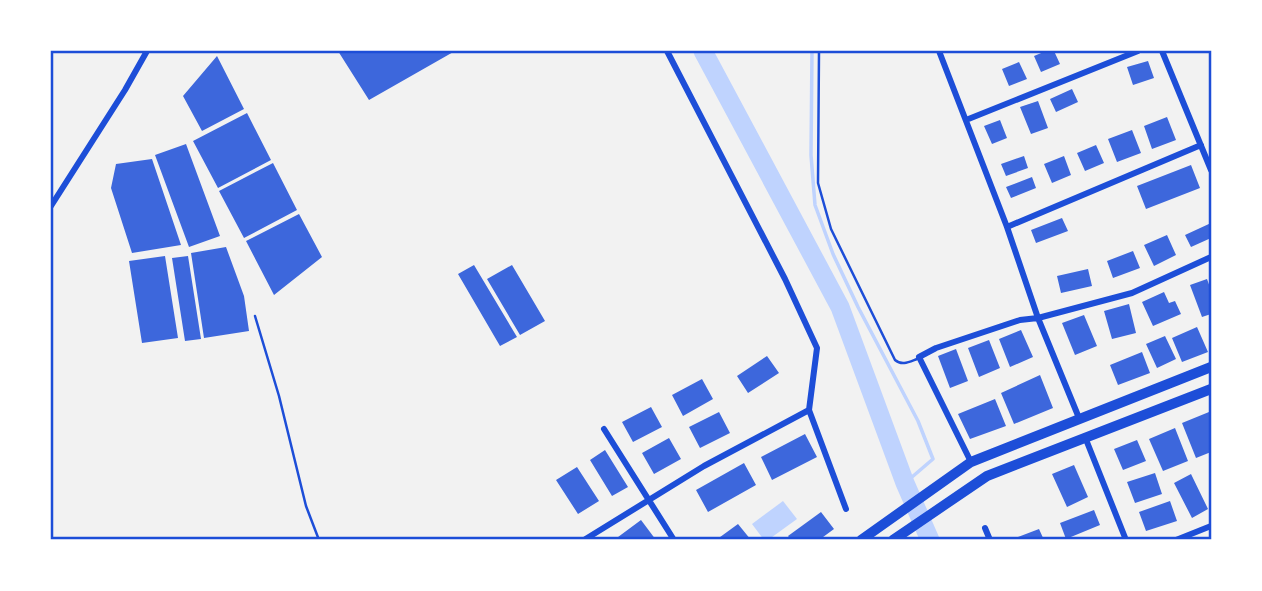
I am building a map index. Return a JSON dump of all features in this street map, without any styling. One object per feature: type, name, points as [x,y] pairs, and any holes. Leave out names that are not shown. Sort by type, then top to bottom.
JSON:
[{"type":"main road","points":[[861,540],[971,462],[1211,367]]},
{"type":"main road","points":[[893,540],[987,476],[1211,389]]},
{"type":"street","points":[[51,206],[147,51]]},
{"type":"street","points":[[667,51],[785,279],[817,348],[809,410],[846,509]]},
{"type":"street","points":[[939,51],[1007,227],[1038,318],[1079,418]]},
{"type":"street","points":[[966,120],[1138,51]]},
{"type":"street","points":[[1162,51],[1211,170]]},
{"type":"street","points":[[1007,227],[1201,145]]},
{"type":"street","points":[[971,462],[919,358],[936,348],[1020,320],[1038,318],[1132,293],[1211,257]]},
{"type":"street","points":[[583,540],[704,466],[809,410]]},
{"type":"street","points":[[604,429],[674,540]]},
{"type":"street","points":[[1084,438],[1126,540]]},
{"type":"street","points":[[1176,540],[1211,526]]},
{"type":"street","points":[[985,528],[990,540]]},
{"type":"lane","points":[[819,51],[818,183],[828,222],[894,360],[906,364],[919,358]]},
{"type":"lane","points":[[255,316],[279,396],[306,506],[318,540]]},
{"type":"water","points":[[783,501],[797,519],[768,540],[764,540],[752,524]]},
{"type":"building","points":[[338,51],[455,51],[369,100]]},
{"type":"building","points":[[1054,51],[1060,64],[1041,72],[1034,56]]},
{"type":"building","points":[[217,56],[244,109],[202,131],[183,96]]},
{"type":"building","points":[[1148,61],[1154,78],[1133,85],[1127,67]]},
{"type":"building","points":[[1019,62],[1027,79],[1009,86],[1002,69]]},
{"type":"building","points":[[1072,89],[1078,102],[1056,112],[1050,99]]},
{"type":"building","points":[[1038,101],[1048,128],[1031,134],[1020,107]]},
{"type":"building","points":[[247,113],[271,160],[218,188],[193,141]]},
{"type":"building","points":[[1167,117],[1176,140],[1152,149],[1144,126]]},
{"type":"building","points":[[1000,120],[1007,138],[992,144],[984,126]]},
{"type":"building","points":[[1132,130],[1141,153],[1117,162],[1108,139]]},
{"type":"building","points":[[186,144],[220,236],[189,247],[155,155]]},
{"type":"building","points":[[1096,145],[1104,163],[1085,171],[1077,153]]},
{"type":"building","points":[[1024,156],[1028,168],[1006,176],[1001,164]]},
{"type":"building","points":[[1064,156],[1071,175],[1052,183],[1044,164]]},
{"type":"building","points":[[152,159],[181,245],[132,253],[111,188],[116,164]]},
{"type":"building","points":[[273,163],[297,210],[244,238],[219,191]]},
{"type":"building","points":[[1191,165],[1200,188],[1146,209],[1137,186]]},
{"type":"building","points":[[1032,177],[1036,188],[1011,198],[1006,187]]},
{"type":"building","points":[[299,214],[322,257],[274,295],[246,241]]},
{"type":"building","points":[[1062,218],[1068,231],[1036,243],[1031,230]]},
{"type":"building","points":[[1211,223],[1211,238],[1191,247],[1185,235]]},
{"type":"building","points":[[1167,235],[1176,255],[1154,266],[1144,245]]},
{"type":"building","points":[[226,247],[244,296],[249,331],[204,338],[191,253]]},
{"type":"building","points":[[1133,251],[1140,268],[1113,278],[1107,261]]},
{"type":"building","points":[[165,256],[178,338],[142,343],[129,261]]},
{"type":"building","points":[[188,256],[201,339],[185,341],[172,258]]},
{"type":"building","points":[[474,265],[517,337],[500,346],[458,274]]},
{"type":"building","points":[[512,265],[545,321],[520,335],[487,279]]},
{"type":"building","points":[[1088,269],[1092,286],[1061,293],[1057,276]]},
{"type":"building","points":[[1207,279],[1211,290],[1211,314],[1202,317],[1190,285]]},
{"type":"building","points":[[1164,292],[1169,303],[1175,301],[1181,314],[1153,326],[1142,302]]},
{"type":"building","points":[[1129,304],[1136,333],[1112,339],[1104,311]]},
{"type":"building","points":[[1084,315],[1097,346],[1075,355],[1062,323]]},
{"type":"building","points":[[1197,327],[1208,352],[1182,362],[1172,338]]},
{"type":"building","points":[[1021,330],[1033,357],[1010,367],[999,339]]},
{"type":"building","points":[[1165,336],[1176,359],[1157,368],[1146,344]]},
{"type":"building","points":[[989,340],[1000,368],[979,377],[968,348]]},
{"type":"building","points":[[956,349],[968,381],[950,388],[938,356]]},
{"type":"building","points":[[1142,352],[1150,373],[1118,385],[1110,365]]},
{"type":"building","points":[[767,356],[779,373],[748,393],[737,376]]},
{"type":"building","points":[[1040,375],[1053,408],[1014,424],[1001,393]]},
{"type":"building","points":[[702,379],[713,399],[683,416],[672,395]]},
{"type":"building","points":[[995,399],[1006,426],[970,439],[958,414]]},
{"type":"building","points":[[651,407],[662,427],[633,442],[622,422]]},
{"type":"building","points":[[719,412],[730,433],[700,448],[689,427]]},
{"type":"building","points":[[1209,412],[1211,452],[1196,458],[1182,423]]},
{"type":"building","points":[[1175,428],[1188,461],[1163,471],[1149,439]]},
{"type":"building","points":[[805,434],[817,457],[772,480],[761,457]]},
{"type":"building","points":[[669,438],[681,459],[654,474],[642,453]]},
{"type":"building","points":[[1137,440],[1146,461],[1123,470],[1114,449]]},
{"type":"building","points":[[605,450],[628,487],[612,496],[590,460]]},
{"type":"building","points":[[744,463],[756,485],[708,512],[696,490]]},
{"type":"building","points":[[1074,465],[1088,497],[1067,507],[1052,474]]},
{"type":"building","points":[[577,467],[599,501],[578,514],[556,480]]},
{"type":"building","points":[[1155,473],[1162,494],[1135,503],[1127,482]]},
{"type":"building","points":[[1191,474],[1208,509],[1192,518],[1174,483]]},
{"type":"building","points":[[1170,501],[1177,521],[1146,531],[1139,512]]},
{"type":"building","points":[[1094,510],[1100,525],[1066,539],[1060,523]]},
{"type":"building","points":[[821,512],[834,529],[819,540],[791,540],[788,536]]},
{"type":"building","points":[[641,520],[656,540],[614,540]]},
{"type":"building","points":[[738,524],[751,540],[716,540]]},
{"type":"building","points":[[1039,529],[1044,540],[1010,540]]},
{"type":"waterway","points":[[703,51],[840,307],[905,483],[930,540]]},
{"type":"waterway","points":[[812,51],[811,155],[815,205],[833,254],[918,421],[933,459],[905,483]]}]
